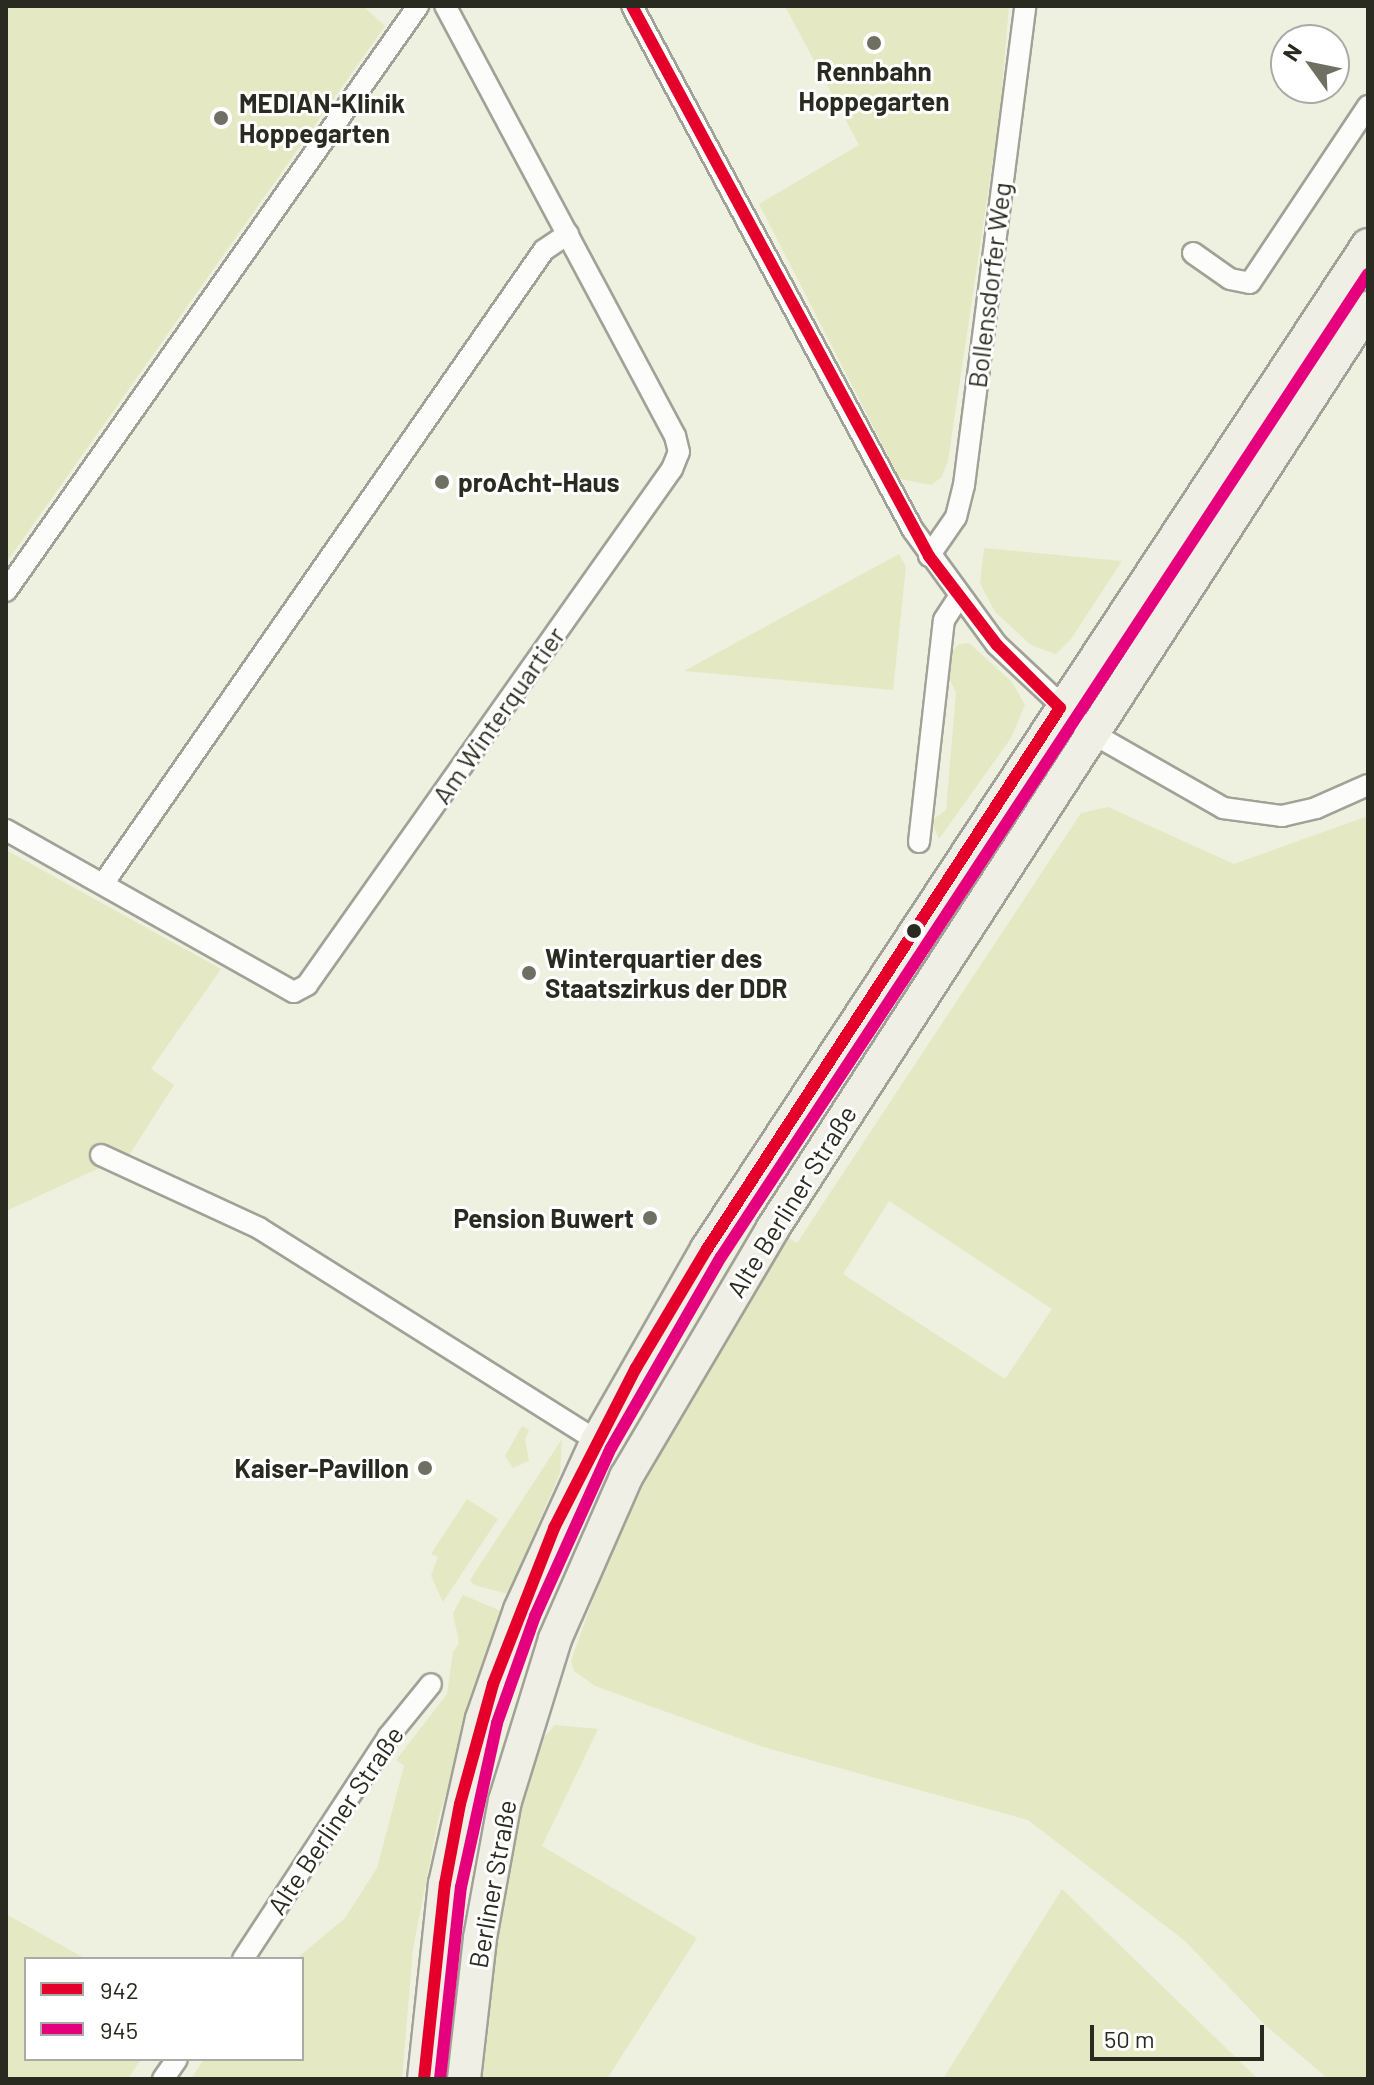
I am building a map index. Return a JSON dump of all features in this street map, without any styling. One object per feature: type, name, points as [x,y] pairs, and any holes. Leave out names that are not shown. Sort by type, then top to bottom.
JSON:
[{"type":"main road","name":"Alte Berliner Straße","points":[[493,1684],[554,1528],[597,1441],[707,1249],[1060,708],[1368,245]]},
{"type":"main road","name":"Alte Berliner Straße","points":[[535,1693],[588,1555],[702,1341],[1090,732],[1368,308]]},
{"type":"main road","name":"Berliner Straße","points":[[424,2079],[445,1884],[460,1804],[493,1684]]},
{"type":"main road","name":"Berliner Straße","points":[[464,2079],[491,1871],[535,1693]]},
{"type":"street","points":[[6,591],[418,6]]},
{"type":"street","name":"Am Winterquartier","points":[[6,830],[280,988],[294,992],[307,985],[679,452],[675,436],[445,6]]},
{"type":"street","points":[[632,6],[929,556],[959,597],[1060,708],[1090,732],[1196,795],[1253,816],[1316,808],[1368,785]]},
{"type":"street","name":"Bollensdorfer Weg","points":[[929,556],[956,517],[964,485],[1025,6]]},
{"type":"street","points":[[1193,253],[1230,279],[1250,283],[1368,106]]},
{"type":"street","points":[[103,884],[544,250],[568,234]]},
{"type":"street","points":[[919,842],[944,620],[959,597]]},
{"type":"street","points":[[101,1155],[259,1228],[597,1441]]},
{"type":"street","name":"Alte Berliner Straße","points":[[244,1957],[388,1737],[431,1684]]},
{"type":"street","points":[[163,2079],[176,2061]]},
{"type":"green space","points":[[6,6],[363,6],[385,26],[6,563]]},
{"type":"green space","points":[[785,6],[1009,6],[1000,112],[948,461],[942,477],[931,485],[900,479],[759,204],[859,145]]},
{"type":"green space","points":[[984,548],[1122,561],[1071,639],[1056,654],[1031,645],[995,612],[980,583]]},
{"type":"green space","points":[[899,554],[906,567],[893,690],[684,671]]},
{"type":"green space","points":[[969,643],[1012,682],[1025,705],[1011,738],[939,839],[931,821],[946,810],[956,692],[948,676],[951,652],[959,644]]},
{"type":"green space","points":[[1108,807],[1234,864],[1368,816],[1368,2079],[1328,2079],[1264,2024],[1185,1941],[1028,1820],[763,1747],[595,1686],[574,1671],[571,1661],[604,1568],[671,1427],[788,1238],[797,1243],[1081,813]],"holes":[[[889,1201],[1052,1309],[1005,1379],[843,1274]]]},
{"type":"green space","points":[[6,850],[221,969],[151,1069],[174,1085],[130,1154],[6,1211]]},
{"type":"green space","points":[[522,1426],[529,1430],[525,1439],[529,1461],[513,1468],[505,1456]]},
{"type":"green space","points":[[562,1439],[560,1473],[508,1594],[474,1585],[470,1580]]},
{"type":"green space","points":[[467,1499],[498,1519],[443,1602],[431,1576],[438,1557],[431,1554]]},
{"type":"green space","points":[[463,1595],[501,1611],[438,1820],[413,1949],[402,2079],[191,2079],[203,2061],[304,2061],[304,1957],[298,1957],[345,1918],[377,1868],[404,1766],[396,1760],[447,1694],[453,1652],[459,1643],[453,1613]]},
{"type":"green space","points":[[555,1725],[598,1729],[542,1846],[697,1938],[607,2079],[480,2079],[496,1920],[534,1749]]},
{"type":"green space","points":[[1062,1889],[1258,2079],[943,2079]]},
{"type":"green space","points":[[6,1914],[82,1957],[24,1957],[24,2061],[140,2061],[128,2079],[6,2079]]},
{"type":"transit line","name":"942","points":[[424,2079],[445,1884],[460,1804],[493,1684],[554,1528],[636,1368],[707,1249],[1060,708],[997,645],[929,556],[632,6]]},
{"type":"transit line","name":"945","points":[[440,2079],[461,1887],[497,1723],[535,1616],[611,1448],[721,1257],[1368,274]]},
{"type":"place","name":"Rennbahn Hoppegarten","points":[[874,43]]},
{"type":"place","name":"MEDIAN-Klinik Hoppegarten","points":[[221,118]]},
{"type":"place","name":"proAcht-Haus","points":[[442,482]]},
{"type":"place","name":"Winterquartier des Staatszirkus der DDR","points":[[529,973]]},
{"type":"place","name":"Pension Buwert","points":[[650,1218]]},
{"type":"place","name":"Kaiser-Pavillon","points":[[425,1468]]}]
